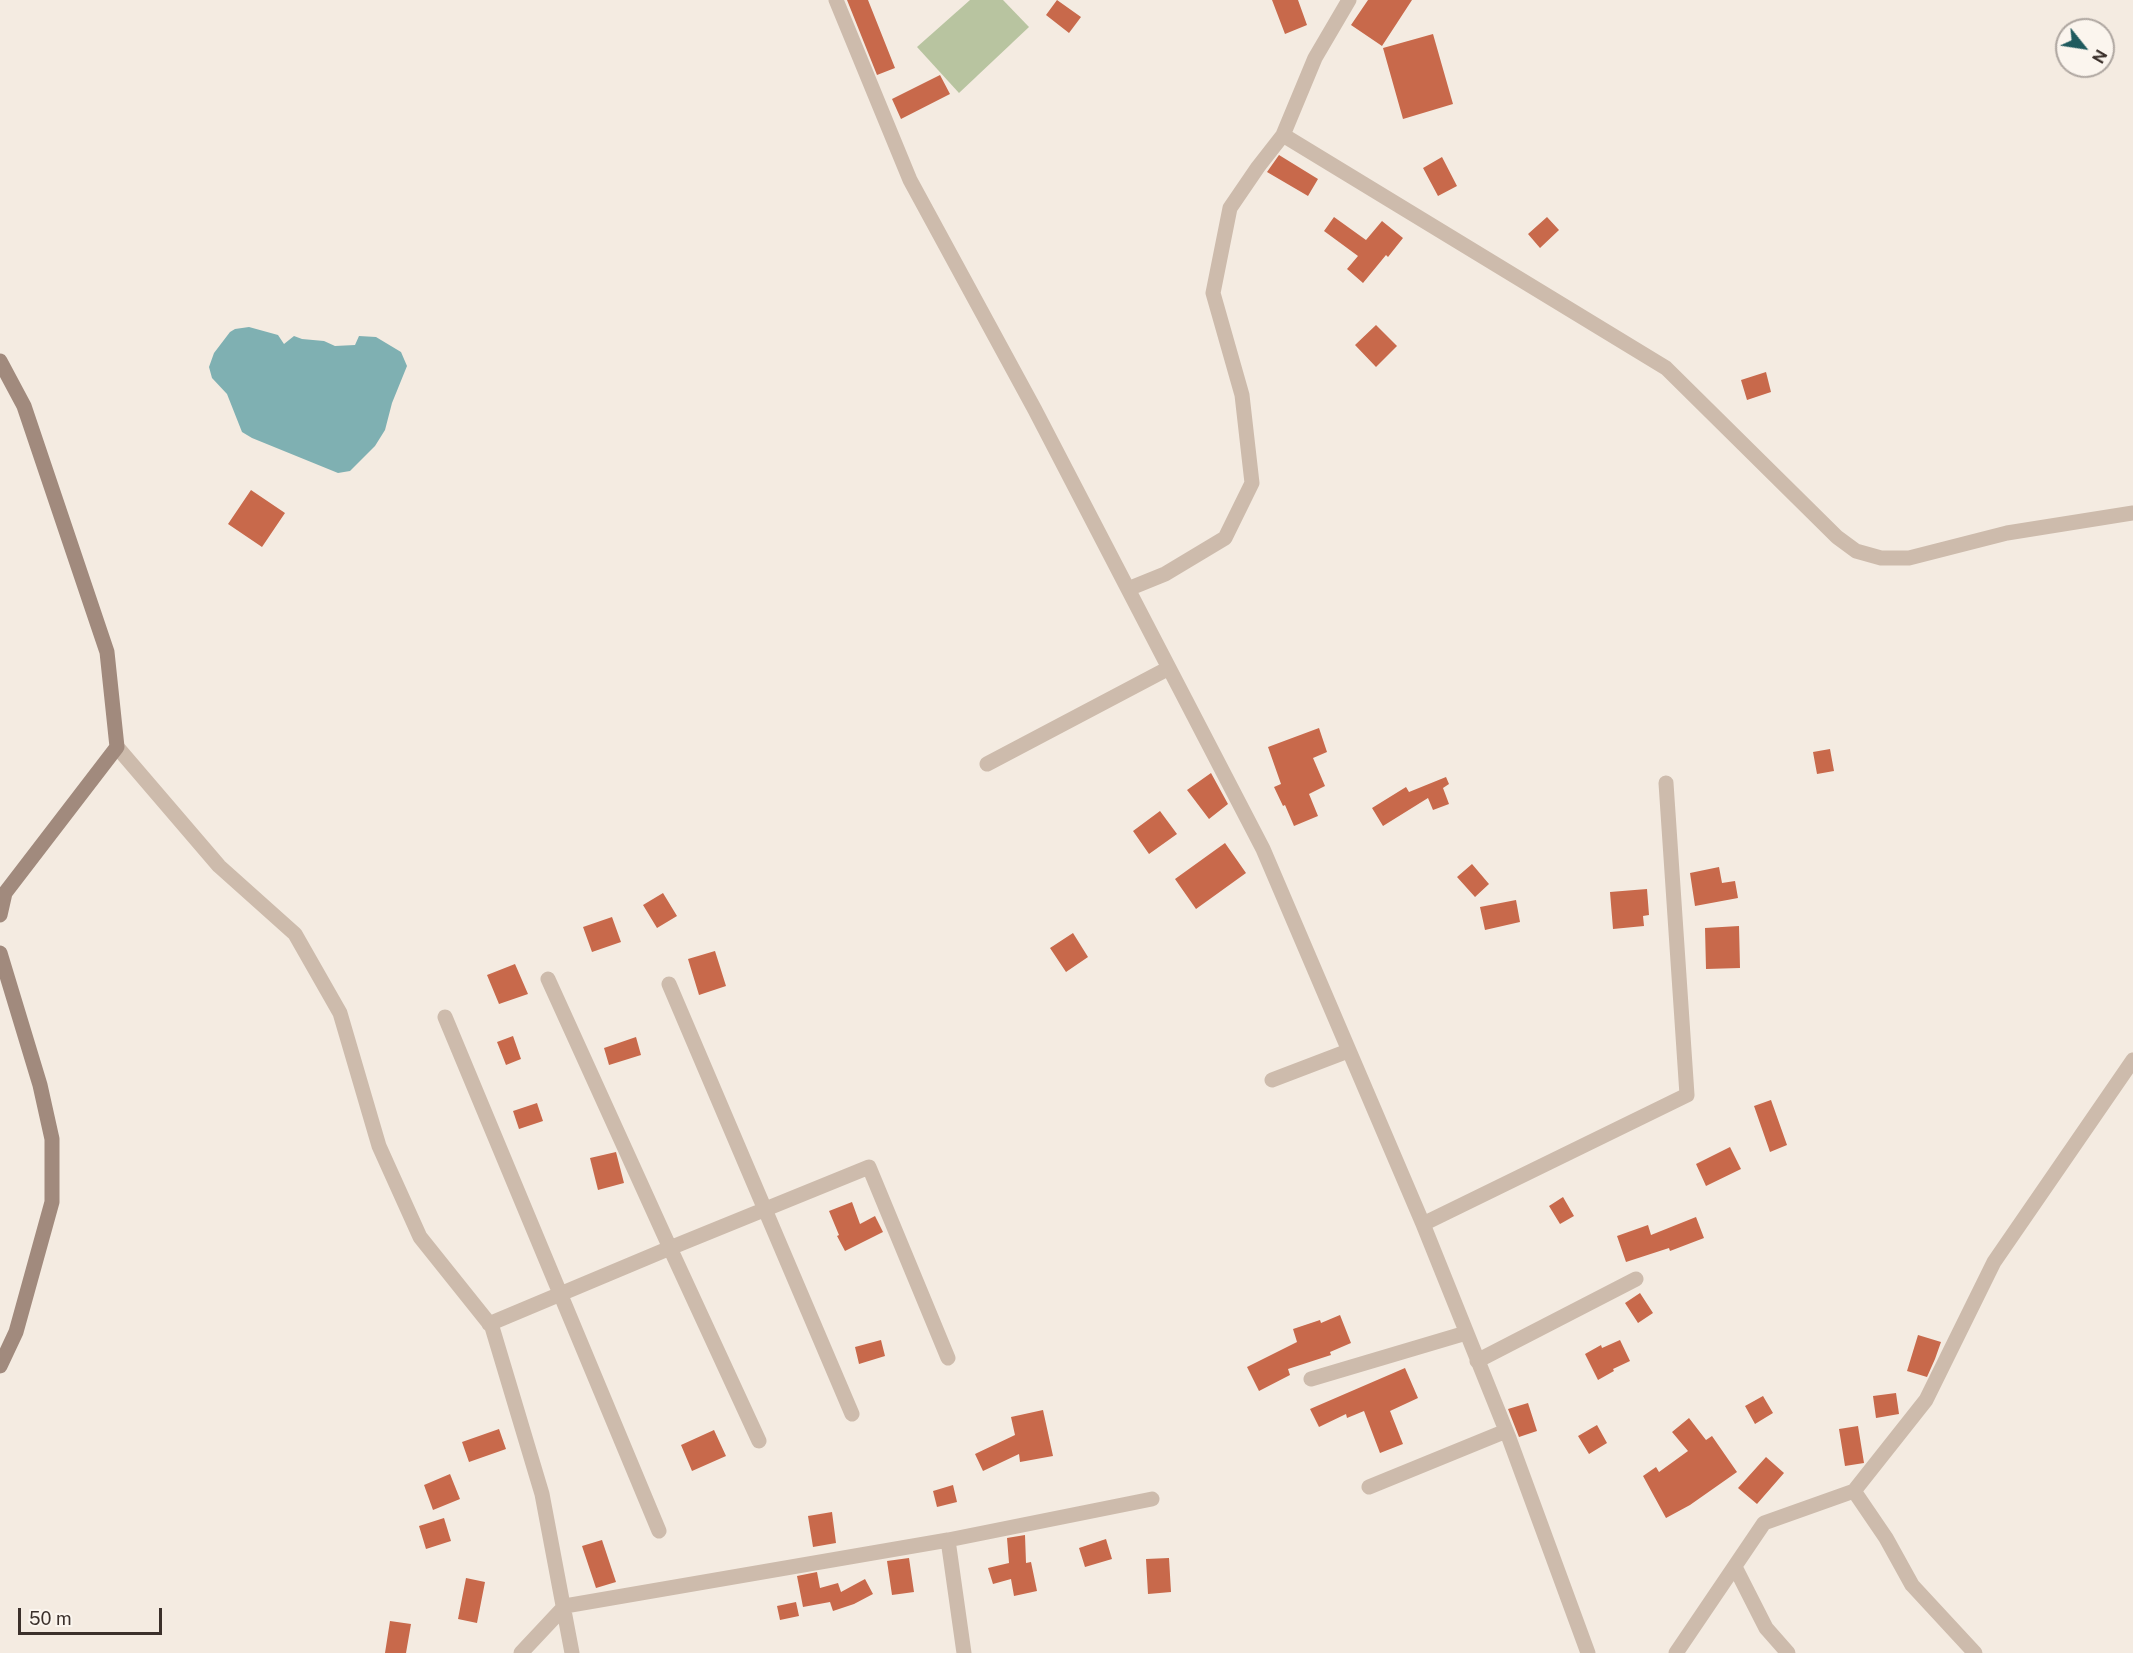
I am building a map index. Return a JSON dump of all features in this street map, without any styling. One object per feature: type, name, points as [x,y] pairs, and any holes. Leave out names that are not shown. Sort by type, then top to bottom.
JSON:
[{"type":"street","points":[[836,0],[910,180],[1035,410],[1263,849],[1423,1224],[1506,1431],[1588,1653]]},
{"type":"street","points":[[1128,589],[1165,574],[1225,538],[1252,483],[1242,395],[1214,293],[1230,208],[1283,135],[1315,58],[1349,0]]},
{"type":"street","points":[[1283,135],[1666,368],[1837,537],[1856,551],[1881,558],[1909,558],[2007,533],[2133,513]]},
{"type":"street","points":[[0,361],[24,406],[107,652],[117,747],[219,866],[295,933],[340,1013],[379,1146],[420,1237],[492,1328],[543,1494],[572,1653]]},
{"type":"street","points":[[987,764],[1169,668]]},
{"type":"street","points":[[0,915],[5,893],[117,747]]},
{"type":"street","points":[[1423,1224],[1687,1095],[1666,783]]},
{"type":"street","points":[[0,953],[40,1085],[52,1139],[52,1202],[16,1332],[0,1366]]},
{"type":"street","points":[[548,979],[759,1441]]},
{"type":"street","points":[[669,984],[852,1414]]},
{"type":"street","points":[[445,1017],[659,1531]]},
{"type":"street","points":[[1272,1080],[1348,1051]]},
{"type":"street","points":[[1676,1653],[1764,1523],[1854,1491],[1926,1400],[1994,1262],[2133,1060]]},
{"type":"street","points":[[489,1324],[869,1167],[948,1358]]},
{"type":"street","points":[[1477,1361],[1636,1279]]},
{"type":"street","points":[[1311,1379],[1466,1333]]},
{"type":"street","points":[[1369,1487],[1506,1431]]},
{"type":"street","points":[[1854,1491],[1886,1538],[1912,1586],[1975,1653]]},
{"type":"street","points":[[521,1653],[565,1606],[948,1540],[1152,1499]]},
{"type":"street","points":[[948,1540],[964,1653]]},
{"type":"street","points":[[1735,1567],[1766,1628],[1788,1653]]},
{"type":"green space","points":[[970,0],[1003,0],[1029,27],[959,93],[917,47]]},
{"type":"water","points":[[249,327],[278,335],[284,344],[294,336],[324,341],[335,346],[355,345],[359,336],[376,337],[401,352],[407,366],[392,403],[385,430],[375,446],[350,471],[338,473],[242,432],[227,394],[212,378],[209,367],[214,353],[230,332]]},
{"type":"building","points":[[847,0],[868,0],[895,68],[877,75]]},
{"type":"building","points":[[1057,0],[1081,17],[1069,33],[1046,15]]},
{"type":"building","points":[[1272,0],[1298,0],[1307,25],[1285,34]]},
{"type":"building","points":[[1368,0],[1412,0],[1382,46],[1351,25]]},
{"type":"building","points":[[1433,34],[1453,104],[1403,119],[1383,48]]},
{"type":"building","points":[[940,75],[950,94],[901,119],[892,99]]},
{"type":"building","points":[[1279,155],[1318,179],[1308,196],[1267,172]]},
{"type":"building","points":[[1442,157],[1457,186],[1438,196],[1423,168]]},
{"type":"building","points":[[1334,217],[1366,240],[1382,221],[1403,238],[1363,283],[1347,269],[1358,256],[1324,231]]},
{"type":"building","points":[[1547,217],[1559,230],[1540,248],[1528,234]]},
{"type":"building","points":[[1376,325],[1397,346],[1376,367],[1355,345]]},
{"type":"building","points":[[1766,372],[1771,392],[1747,400],[1741,380]]},
{"type":"building","points":[[251,490],[285,513],[262,547],[228,524]]},
{"type":"building","points":[[1319,728],[1327,752],[1313,758],[1325,786],[1309,794],[1318,816],[1294,826],[1274,787],[1281,784],[1268,747]]},
{"type":"building","points":[[1830,749],[1834,771],[1817,774],[1813,752]]},
{"type":"building","points":[[1211,773],[1228,804],[1209,819],[1187,790]]},
{"type":"building","points":[[1446,777],[1449,784],[1443,788],[1449,804],[1433,810],[1428,798],[1383,826],[1372,808],[1406,787],[1409,792]]},
{"type":"building","points":[[1160,811],[1177,834],[1149,854],[1133,831]]},
{"type":"building","points":[[1225,843],[1246,873],[1196,909],[1175,879]]},
{"type":"building","points":[[1472,864],[1489,884],[1475,897],[1457,877]]},
{"type":"building","points":[[1719,867],[1722,883],[1735,881],[1738,898],[1695,906],[1690,873]]},
{"type":"building","points":[[1647,889],[1649,915],[1643,916],[1644,926],[1613,929],[1610,892]]},
{"type":"building","points":[[663,893],[677,916],[657,928],[643,905]]},
{"type":"building","points":[[1516,900],[1520,922],[1485,930],[1480,907]]},
{"type":"building","points":[[612,917],[621,942],[592,952],[583,927]]},
{"type":"building","points":[[1739,926],[1740,968],[1706,969],[1705,928]]},
{"type":"building","points":[[1073,933],[1088,957],[1066,972],[1050,948]]},
{"type":"building","points":[[715,951],[726,986],[699,995],[688,959]]},
{"type":"building","points":[[515,964],[528,994],[499,1004],[487,975]]},
{"type":"building","points":[[513,1036],[521,1059],[506,1065],[497,1042]]},
{"type":"building","points":[[636,1037],[641,1055],[609,1065],[604,1048]]},
{"type":"building","points":[[1771,1100],[1787,1145],[1770,1152],[1754,1106]]},
{"type":"building","points":[[537,1103],[543,1121],[519,1129],[513,1111]]},
{"type":"building","points":[[1730,1147],[1741,1169],[1706,1186],[1696,1164]]},
{"type":"building","points":[[616,1152],[624,1183],[598,1190],[590,1158]]},
{"type":"building","points":[[1563,1197],[1574,1216],[1560,1224],[1549,1206]]},
{"type":"building","points":[[852,1202],[860,1224],[875,1216],[883,1232],[845,1251],[837,1236],[839,1235],[829,1211]]},
{"type":"building","points":[[1696,1217],[1704,1238],[1670,1251],[1669,1248],[1626,1262],[1617,1236],[1648,1225],[1651,1235]]},
{"type":"building","points":[[1640,1293],[1653,1313],[1638,1323],[1625,1303]]},
{"type":"building","points":[[1340,1315],[1351,1343],[1330,1352],[1331,1355],[1288,1369],[1290,1375],[1259,1391],[1247,1367],[1297,1342],[1293,1329],[1320,1320],[1321,1323]]},
{"type":"building","points":[[1918,1335],[1941,1342],[1927,1377],[1907,1371]]},
{"type":"building","points":[[881,1340],[885,1356],[859,1364],[855,1347]]},
{"type":"building","points":[[1620,1340],[1630,1361],[1613,1369],[1614,1371],[1598,1380],[1585,1354],[1601,1345],[1602,1348]]},
{"type":"building","points":[[1405,1368],[1418,1398],[1390,1411],[1403,1444],[1380,1453],[1364,1411],[1347,1418],[1346,1414],[1319,1427],[1310,1409]]},
{"type":"building","points":[[1896,1393],[1899,1414],[1876,1418],[1873,1396]]},
{"type":"building","points":[[1763,1396],[1773,1413],[1755,1424],[1745,1406]]},
{"type":"building","points":[[1528,1403],[1537,1431],[1519,1437],[1508,1409]]},
{"type":"building","points":[[1043,1410],[1053,1456],[1020,1462],[1019,1454],[983,1471],[975,1454],[1015,1435],[1011,1417]]},
{"type":"building","points":[[1689,1418],[1706,1440],[1712,1436],[1737,1472],[1690,1505],[1666,1518],[1643,1476],[1656,1467],[1659,1472],[1688,1451],[1672,1432]]},
{"type":"building","points":[[1597,1425],[1607,1443],[1589,1454],[1578,1436]]},
{"type":"building","points":[[1858,1426],[1864,1463],[1845,1466],[1839,1429]]},
{"type":"building","points":[[499,1429],[506,1449],[469,1462],[462,1442]]},
{"type":"building","points":[[714,1430],[726,1456],[692,1471],[681,1445]]},
{"type":"building","points":[[1766,1457],[1784,1473],[1757,1504],[1738,1488]]},
{"type":"building","points":[[450,1474],[460,1499],[433,1510],[424,1485]]},
{"type":"building","points":[[953,1485],[957,1502],[937,1507],[933,1491]]},
{"type":"building","points":[[832,1512],[836,1543],[813,1547],[808,1516]]},
{"type":"building","points":[[444,1518],[451,1541],[426,1549],[419,1526]]},
{"type":"building","points":[[1025,1535],[1026,1563],[1031,1562],[1037,1591],[1014,1596],[1011,1579],[993,1584],[988,1568],[1009,1563],[1007,1538]]},
{"type":"building","points":[[1106,1539],[1112,1559],[1085,1567],[1079,1548]]},
{"type":"building","points":[[602,1540],[616,1582],[596,1588],[582,1546]]},
{"type":"building","points":[[909,1558],[914,1592],[892,1595],[887,1561]]},
{"type":"building","points":[[1169,1558],[1171,1592],[1148,1594],[1146,1559]]},
{"type":"building","points":[[817,1572],[820,1588],[838,1583],[841,1592],[865,1579],[873,1594],[833,1611],[830,1602],[803,1607],[797,1576]]},
{"type":"building","points":[[466,1578],[485,1582],[477,1623],[458,1619]]},
{"type":"building","points":[[796,1602],[799,1616],[780,1620],[777,1606]]},
{"type":"building","points":[[390,1621],[411,1624],[406,1653],[385,1653]]}]
